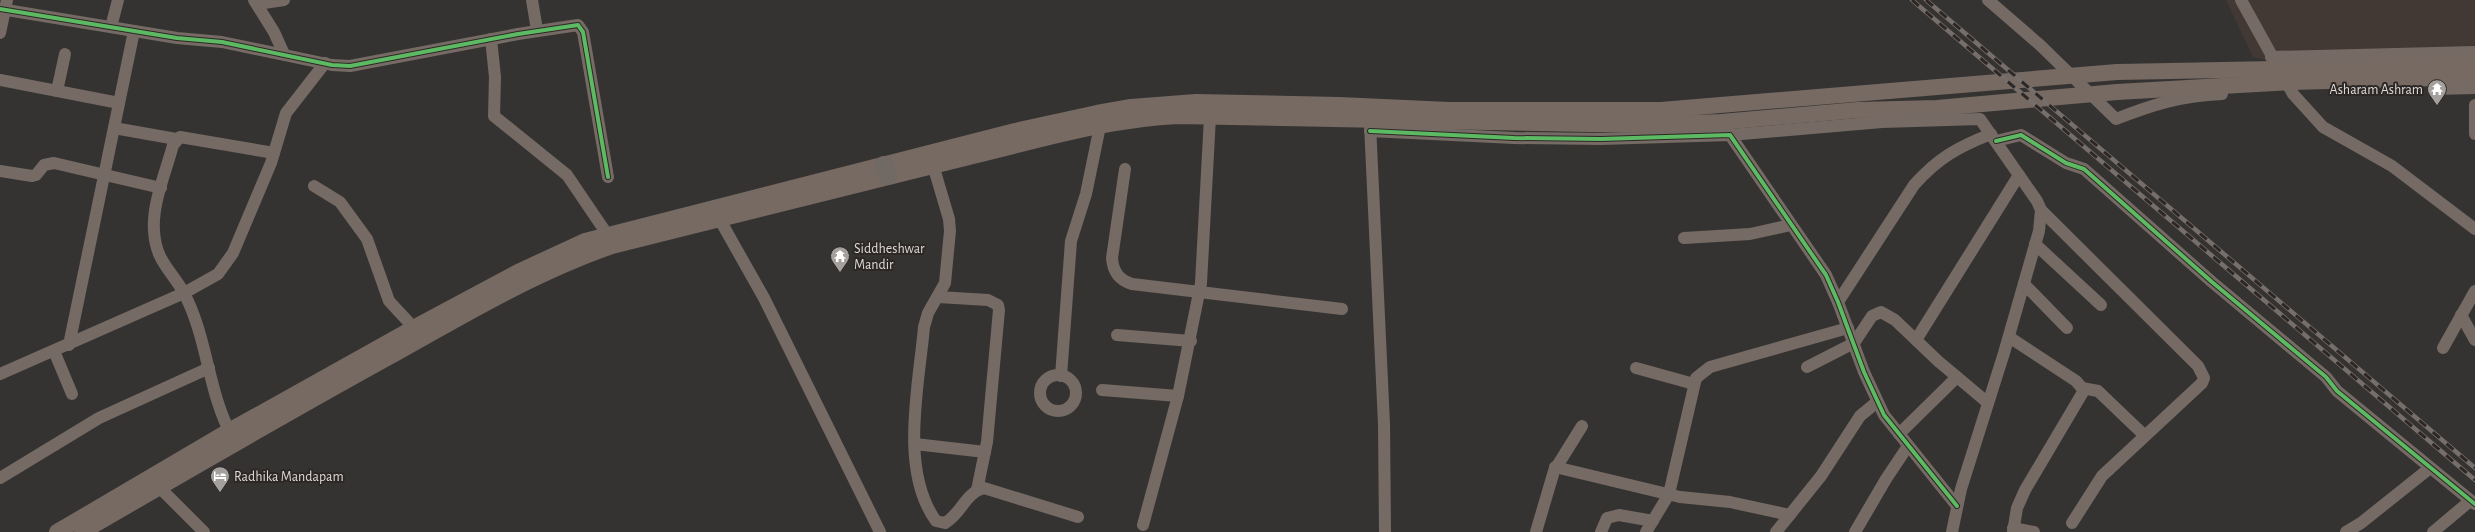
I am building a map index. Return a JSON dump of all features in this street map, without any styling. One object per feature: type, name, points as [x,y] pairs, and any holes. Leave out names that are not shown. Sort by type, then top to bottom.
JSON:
[{"type":"main road","points":[[82,532],[160,488],[232,438],[414,328],[565,250],[607,234],[886,170],[933,165],[1100,126],[1156,117],[1370,120],[1398,115],[1449,110],[1661,110],[2117,72],[2475,65]]},
{"type":"main road","points":[[1398,115],[1635,125],[1721,122],[1858,110],[1937,108],[2117,92],[2290,82],[2475,77]]},
{"type":"main road","points":[[57,532],[232,438],[318,396],[530,280],[612,246],[720,220],[1015,131],[1132,107],[1196,102],[1370,120]]},
{"type":"street","points":[[111,27],[118,0]]},
{"type":"street","points":[[284,0],[256,2],[274,32],[284,54]]},
{"type":"street","points":[[532,0],[537,30]]},
{"type":"street","points":[[1988,0],[2040,45],[2116,119],[2158,102],[2194,96],[2290,90]]},
{"type":"street","points":[[2241,0],[2290,90],[2323,127],[2392,166],[2475,229]]},
{"type":"street","points":[[0,33],[4,6],[134,31],[222,42],[325,63],[357,65],[537,30],[578,25],[583,32],[608,177]]},
{"type":"street","points":[[69,345],[134,31]]},
{"type":"street","points":[[491,39],[495,78],[494,116],[567,175],[607,234]]},
{"type":"street","points":[[2271,57],[2475,52]]},
{"type":"street","points":[[2430,53],[2434,89],[2475,88]]},
{"type":"street","points":[[57,91],[65,54]]},
{"type":"street","points":[[0,374],[184,294],[209,281],[226,264],[233,253],[274,154],[286,113],[325,63]]},
{"type":"street","points":[[0,80],[119,103]]},
{"type":"street","points":[[2475,105],[2475,134]]},
{"type":"street","points":[[1143,525],[1178,396],[1191,341],[1200,293],[1204,255],[1210,117]]},
{"type":"street","points":[[1385,532],[1384,424],[1370,120],[1514,138],[1601,139],[1730,135],[1882,122],[1980,118],[2041,210],[2202,372],[2202,383],[2144,435],[2102,476],[2072,523]]},
{"type":"street","points":[[1061,376],[1072,241],[1086,194],[1100,126]]},
{"type":"street","points":[[114,128],[176,139],[186,137],[274,154]]},
{"type":"street","points":[[1730,135],[1791,225],[1817,260],[1838,302],[1877,402],[1908,446],[1957,506]]},
{"type":"street","points":[[1838,302],[1914,185],[1928,170],[1960,146],[1994,138],[2021,136],[2066,163],[2084,169],[2212,282],[2326,377],[2337,391],[2473,502],[2433,532]]},
{"type":"street","points":[[176,139],[161,188],[154,221],[156,244],[164,267],[184,294],[199,330],[209,368],[232,438]]},
{"type":"street","points":[[0,171],[32,176],[36,175],[44,165],[54,163],[161,188]]},
{"type":"street","points":[[933,165],[949,219],[950,231],[945,283],[928,313],[924,327],[915,444],[919,486],[924,502],[936,521],[945,523],[950,520],[971,493],[984,488],[1003,492],[1078,518]]},
{"type":"street","points":[[1126,168],[1112,258],[1117,275],[1132,284],[1342,309]]},
{"type":"street","points":[[1916,340],[2019,175]]},
{"type":"street","points":[[314,186],[340,202],[367,239],[389,301],[414,328]]},
{"type":"street","points":[[1952,532],[1957,506],[2024,284],[2041,220],[2041,210]]},
{"type":"street","points":[[720,220],[764,298],[866,507],[880,532]]},
{"type":"street","points":[[1684,238],[1750,234],[1791,225]]},
{"type":"street","points":[[2035,244],[2101,305]]},
{"type":"street","points":[[2024,284],[2066,328]]},
{"type":"street","points":[[2443,348],[2475,291]]},
{"type":"street","points":[[938,297],[988,300],[998,305],[999,310],[985,452],[977,490]]},
{"type":"street","points":[[1807,367],[1854,343],[1872,316],[1881,312],[1894,320],[1988,403]]},
{"type":"street","points":[[2461,315],[2475,340]]},
{"type":"street","points":[[1646,532],[1670,494],[1694,384],[1699,374],[1710,367],[1848,328]]},
{"type":"street","points":[[1117,335],[1191,341]]},
{"type":"street","points":[[2008,337],[2076,381],[2082,388],[2098,391],[2144,435]]},
{"type":"street","points":[[54,351],[72,394]]},
{"type":"street","points":[[0,478],[99,418],[209,368]]},
{"type":"street","points":[[1636,368],[1694,384]]},
{"type":"street","points":[[1899,434],[1957,377]]},
{"type":"street","points":[[2034,532],[2013,530],[2017,508],[2025,490],[2082,396],[2082,388]]},
{"type":"street","points":[[1102,390],[1178,396]]},
{"type":"street","points":[[1776,532],[1821,476],[1860,416],[1877,402]]},
{"type":"street","points":[[1536,532],[1555,467],[1582,426]]},
{"type":"street","points":[[915,444],[985,452]]},
{"type":"street","points":[[1855,532],[1883,483],[1908,446]]},
{"type":"street","points":[[1555,467],[1696,500],[1744,505],[1790,515]]},
{"type":"street","points":[[2346,532],[2361,523],[2430,468]]},
{"type":"street","points":[[160,488],[190,520],[204,532]]},
{"type":"street","points":[[1601,532],[1607,518],[1614,515],[1653,521]]},
{"type":"street","points":[[190,520],[193,532]]},
{"type":"shaded area","points":[[2226,0],[2475,0],[2475,61],[2293,66],[2253,57]]},
{"type":"railway","points":[[1912,0],[2475,480]]},
{"type":"railway","points":[[1926,0],[2475,468]]},
{"type":"cycle path","points":[[0,9],[177,38],[222,42],[332,65],[350,66],[518,34],[578,25],[583,32],[608,177]]},
{"type":"cycle path","points":[[1370,131],[1514,138],[1601,139],[1730,135],[1826,275],[1838,302],[1864,372],[1884,415],[1957,506]]},
{"type":"cycle path","points":[[1996,141],[2021,135],[2066,163],[2084,169],[2212,282],[2326,377],[2337,391],[2475,504]]},
{"type":"place","name":"Asharam Ashram","points":[[2437,106]]},
{"type":"place","name":"Siddheshwar Mandir","points":[[840,273]]},
{"type":"place","name":"Radhika Mandapam","points":[[220,493]]}]
